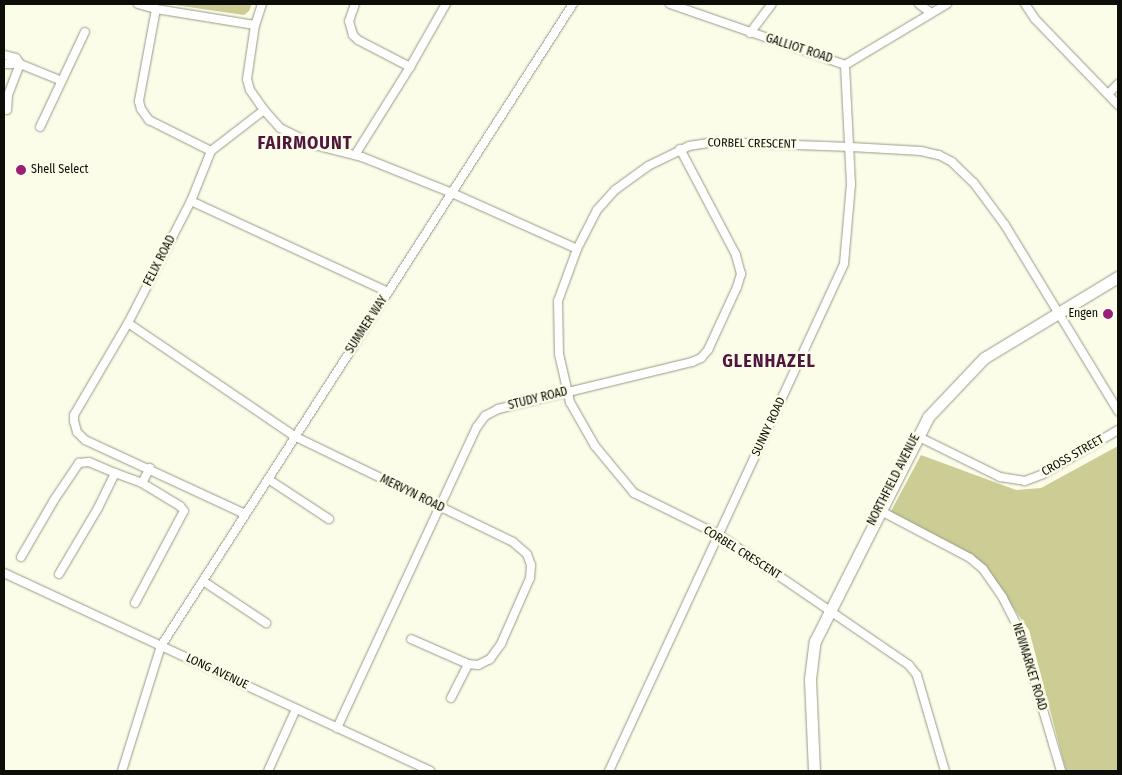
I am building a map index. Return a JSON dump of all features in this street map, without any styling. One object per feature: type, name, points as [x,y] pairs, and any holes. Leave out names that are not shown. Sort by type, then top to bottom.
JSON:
[{"type":"main road","name":"NORTHFIELD AVENUE","points":[[814,771],[810,678],[815,641],[828,610],[917,436],[936,406],[984,358],[1118,277]]},
{"type":"street","points":[[138,4],[156,9],[255,24]]},
{"type":"street","points":[[262,4],[255,24],[247,79],[250,90],[280,128],[329,150],[354,155],[452,193],[577,249]]},
{"type":"street","points":[[355,4],[350,21],[353,35],[358,40],[410,68]]},
{"type":"street","points":[[354,155],[410,68],[446,4]]},
{"type":"street","name":"SUMMER WAY","points":[[122,771],[161,646],[573,4]]},
{"type":"street","name":"GALLIOT ROAD","points":[[670,4],[846,65],[947,4]]},
{"type":"street","points":[[750,33],[772,4]]},
{"type":"street","points":[[919,4],[931,13]]},
{"type":"street","points":[[1025,4],[1035,19],[1118,105]]},
{"type":"street","points":[[156,9],[139,101],[141,109],[149,120],[211,151],[264,110]]},
{"type":"street","points":[[40,127],[85,32]]},
{"type":"street","points":[[4,55],[16,58],[20,64]]},
{"type":"street","points":[[4,64],[20,64],[62,81]]},
{"type":"street","points":[[7,110],[8,95],[20,64]]},
{"type":"street","name":"SUNNY ROAD","points":[[609,771],[844,264],[850,206],[851,147],[846,65]]},
{"type":"street","points":[[1108,94],[1118,84]]},
{"type":"street","name":"CORBEL CRESCENT","points":[[945,771],[913,669],[718,535],[634,493],[595,446],[578,418],[566,392],[559,354],[557,309],[559,296],[577,249],[597,210],[615,190],[648,166],[680,149],[715,142],[851,147],[931,153],[952,162],[974,184],[990,204],[1118,411]]},
{"type":"street","name":"STUDY ROAD","points":[[337,728],[441,508],[477,427],[484,416],[498,409],[692,362],[701,358],[711,343],[737,288],[741,274],[740,266],[680,149]]},
{"type":"street","name":"FELIX ROAD","points":[[150,468],[86,440],[74,427],[74,415],[128,324],[191,201],[211,151]]},
{"type":"street","points":[[191,201],[388,292]]},
{"type":"street","name":"MERVYN ROAD","points":[[128,324],[296,437],[513,542],[527,554],[532,572],[498,650],[483,663],[468,664]]},
{"type":"street","name":"CROSS STREET","points":[[917,436],[1000,478],[1025,481],[1043,474],[1118,430]]},
{"type":"street","points":[[21,557],[54,500],[81,462],[89,462],[115,472],[142,483],[184,509],[135,603]]},
{"type":"street","points":[[142,483],[150,468],[245,514]]},
{"type":"street","points":[[59,574],[94,516],[115,472]]},
{"type":"street","points":[[268,479],[329,519]]},
{"type":"street","name":"NEWMARKET ROAD","points":[[879,510],[970,558],[982,569],[1003,598],[1019,629],[1061,771]]},
{"type":"street","name":"LONG AVENUE","points":[[4,573],[337,728],[416,768],[430,771]]},
{"type":"street","points":[[202,581],[266,623]]},
{"type":"street","points":[[411,639],[468,664],[451,698]]},
{"type":"street","points":[[268,771],[296,709]]},
{"type":"green space","points":[[252,4],[249,11],[244,15],[175,5]]},
{"type":"green space","points":[[1118,446],[1118,771],[1066,771],[1029,630],[979,560],[890,513],[921,455],[1016,490],[1041,488]]},
{"type":"place","name":"Shell Select","points":[[21,170]]},
{"type":"place","name":"Engen","points":[[1108,314]]},
{"type":"district","name":"FAIRMOUNT","points":[[305,143]]},
{"type":"district","name":"GLENHAZEL","points":[[769,361]]}]
